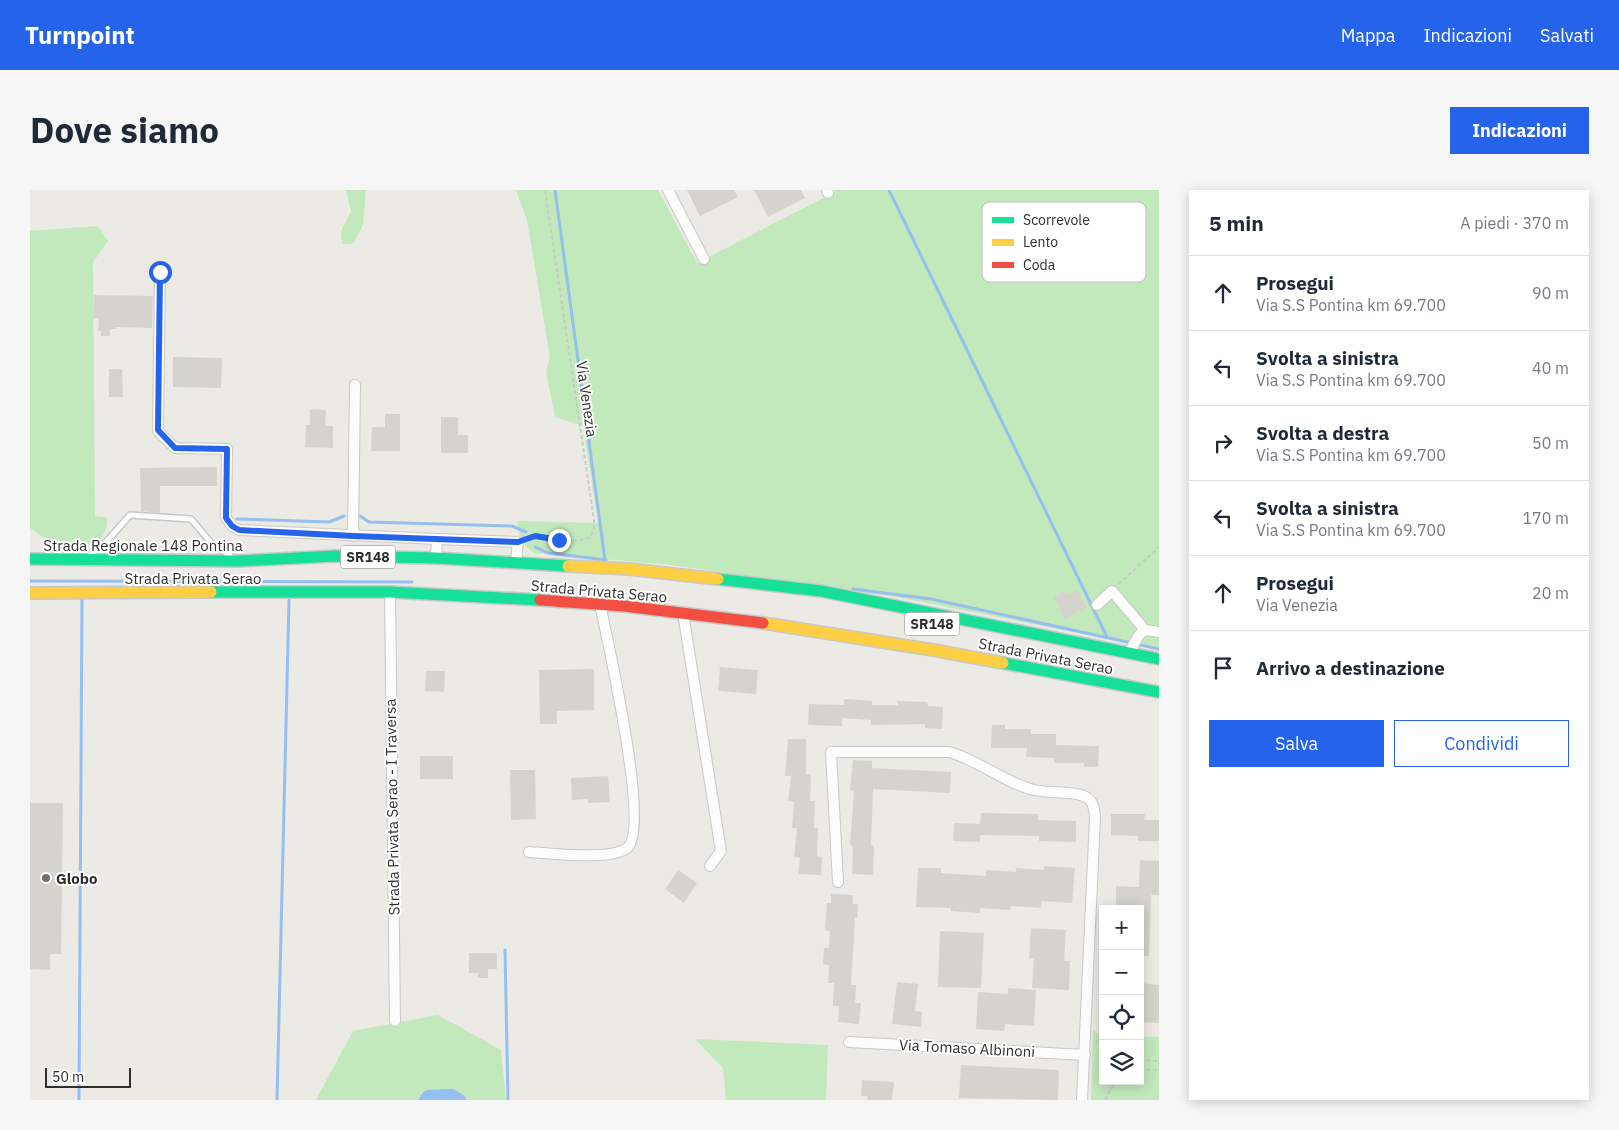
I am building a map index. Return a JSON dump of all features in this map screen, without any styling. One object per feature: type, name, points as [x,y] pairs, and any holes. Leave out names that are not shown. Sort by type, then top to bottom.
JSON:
[{"type":"main road","name":"Strada Regionale 148 Pontina","points":[[30,559],[239,561],[335,556],[436,558],[629,569],[821,590],[1159,659]]},
{"type":"main road","name":"Strada Regionale 148 Pontina","points":[[705,578],[1159,669]]},
{"type":"main road","name":"Strada Privata Serao","points":[[30,593],[390,592],[600,604],[765,623],[933,650],[1159,692]]},
{"type":"street","points":[[668,190],[704,259]]},
{"type":"street","points":[[160,272],[158,430],[175,448],[227,449],[226,518],[232,526],[239,530],[518,542],[516,562]]},
{"type":"street","points":[[353,536],[354,385]]},
{"type":"street","points":[[436,558],[437,538]]},
{"type":"street","points":[[1097,604],[1112,591],[1142,633]]},
{"type":"street","name":"Strada Privata Serao - I Traversa","points":[[390,592],[395,1021]]},
{"type":"street","points":[[529,852],[601,856],[618,853],[628,847],[633,838],[633,806],[629,756],[600,604]]},
{"type":"street","points":[[684,613],[721,851],[710,866]]},
{"type":"street","points":[[1142,633],[1159,632]]},
{"type":"street","points":[[1129,653],[1142,633]]},
{"type":"street","points":[[838,882],[830,752],[949,752],[1034,790],[1084,796],[1090,800],[1094,806],[1096,818],[1082,1100]]},
{"type":"street","name":"Via Tomaso Albinoni","points":[[849,1042],[1085,1054]]},
{"type":"lane","points":[[85,559],[107,541],[130,515],[192,519],[213,545],[239,561]]},
{"type":"path","name":"Via Venezia","points":[[518,542],[535,536],[580,541],[590,537],[594,529],[545,190]]},
{"type":"path","points":[[1112,591],[1159,547]]},
{"type":"path","points":[[1091,1037],[1099,1042]]},
{"type":"path","points":[[1144,1060],[1159,1061]]},
{"type":"path","points":[[1144,1070],[1159,1070]]},
{"type":"path","points":[[1105,1100],[1114,1085]]},
{"type":"green space","points":[[346,190],[366,190],[363,225],[353,244],[342,244],[341,231],[351,211]]},
{"type":"green space","points":[[516,190],[658,190],[697,263],[835,192],[835,190],[1159,190],[1159,649],[896,597],[671,565],[534,553],[522,539],[517,521],[598,523],[583,426],[555,417],[546,371],[550,357],[527,220]]},
{"type":"green space","points":[[98,226],[108,241],[93,262],[95,516],[107,517],[107,525],[103,535],[96,544],[56,546],[30,528],[30,231]]},
{"type":"green space","points":[[438,1015],[501,1050],[506,1100],[316,1100],[353,1031]]},
{"type":"green space","points":[[1093,1030],[1099,1034],[1099,1085],[1144,1085],[1144,1037],[1159,1037],[1159,1100],[1091,1100]]},
{"type":"green space","points":[[695,1039],[828,1045],[826,1100],[726,1100],[723,1068]]},
{"type":"building","points":[[687,190],[734,190],[738,197],[700,216]]},
{"type":"building","points":[[754,190],[801,190],[805,198],[768,217]]},
{"type":"building","points":[[94,295],[153,296],[152,328],[116,327],[116,329],[110,329],[110,336],[101,336],[101,331],[98,331],[99,318],[93,318]]},
{"type":"building","points":[[173,357],[222,358],[221,388],[173,387]]},
{"type":"building","points":[[109,369],[122,369],[123,397],[109,397]]},
{"type":"building","points":[[310,409],[326,410],[325,426],[333,426],[333,448],[305,447],[306,425],[310,425]]},
{"type":"building","points":[[385,414],[400,414],[400,451],[371,451],[372,427],[385,427]]},
{"type":"building","points":[[441,417],[458,417],[458,435],[468,435],[468,453],[441,453]]},
{"type":"building","points":[[217,467],[217,486],[160,486],[160,513],[141,511],[140,468]]},
{"type":"building","points":[[1077,590],[1087,607],[1065,619],[1053,597],[1063,591],[1066,596]]},
{"type":"building","points":[[720,667],[758,670],[756,694],[718,691]]},
{"type":"building","points":[[594,669],[594,710],[557,711],[557,724],[540,724],[539,670]]},
{"type":"building","points":[[426,671],[445,671],[444,692],[425,691]]},
{"type":"building","points":[[844,699],[872,701],[872,705],[898,705],[897,701],[927,702],[928,706],[943,707],[942,729],[925,728],[925,724],[871,725],[871,720],[842,718],[842,726],[808,725],[809,704],[844,705]]},
{"type":"building","points":[[992,725],[1005,725],[1005,729],[1031,729],[1031,734],[1056,734],[1056,745],[1099,746],[1098,767],[1084,767],[1084,763],[1054,763],[1054,758],[1026,757],[1027,748],[991,748]]},
{"type":"building","points":[[788,739],[806,739],[806,774],[811,774],[810,801],[815,801],[814,828],[818,828],[817,856],[822,857],[821,875],[798,874],[800,858],[794,857],[797,828],[792,828],[794,802],[788,801],[791,776],[785,776]]},
{"type":"building","points":[[420,756],[453,756],[453,779],[420,779]]},
{"type":"building","points":[[853,760],[872,761],[872,768],[951,772],[950,793],[873,789],[871,845],[874,846],[873,875],[852,874],[853,846],[850,845],[854,791],[850,790]]},
{"type":"building","points":[[510,770],[535,770],[536,819],[511,820]]},
{"type":"building","points":[[608,776],[610,802],[588,803],[588,799],[572,800],[571,778]]},
{"type":"building","name":"Globo","points":[[30,803],[63,803],[61,954],[50,954],[50,970],[30,969]]},
{"type":"building","points":[[981,813],[1038,814],[1038,820],[1076,821],[1076,842],[1039,841],[1039,836],[980,835],[980,842],[953,841],[954,823],[980,824]]},
{"type":"building","points":[[1111,814],[1145,814],[1144,820],[1159,820],[1159,841],[1138,841],[1138,836],[1111,835]]},
{"type":"building","points":[[1140,860],[1159,861],[1159,895],[1151,895],[1149,956],[1144,956],[1144,905],[1116,905],[1116,886],[1139,887]]},
{"type":"building","points":[[1044,866],[1075,868],[1072,903],[1042,901],[1041,908],[1011,906],[1010,910],[980,908],[980,913],[951,911],[951,908],[916,907],[918,868],[941,868],[941,873],[986,876],[986,870],[1016,872],[1016,868],[1044,870]]},
{"type":"building","points":[[678,870],[697,883],[684,903],[665,889]]},
{"type":"building","points":[[831,894],[853,895],[853,904],[858,904],[857,918],[855,918],[851,985],[856,985],[855,1003],[861,1003],[859,1024],[838,1022],[839,1006],[833,1006],[834,983],[828,983],[829,965],[823,964],[824,948],[829,948],[830,931],[825,930],[827,903],[831,903]]},
{"type":"building","points":[[1031,928],[1066,930],[1064,961],[1070,961],[1069,990],[1032,988],[1034,958],[1029,958]]},
{"type":"building","points":[[940,931],[984,933],[981,988],[938,987]]},
{"type":"building","points":[[469,953],[497,953],[497,969],[488,969],[488,978],[478,978],[478,973],[469,973]]},
{"type":"building","points":[[897,982],[918,984],[915,1011],[922,1012],[921,1027],[892,1024]]},
{"type":"building","points":[[1144,983],[1159,985],[1159,1023],[1144,1022]]},
{"type":"building","points":[[1008,988],[1036,990],[1034,1026],[1005,1024],[1004,1031],[976,1029],[978,992],[1008,994]]},
{"type":"building","points":[[961,1065],[1059,1070],[1058,1100],[959,1098]]},
{"type":"building","points":[[862,1080],[894,1082],[892,1100],[867,1100],[868,1096],[861,1096]]},
{"type":"waterway","points":[[555,190],[605,560]]},
{"type":"waterway","points":[[889,190],[1107,637]]},
{"type":"waterway","points":[[237,519],[329,522],[344,516]]},
{"type":"waterway","points":[[360,516],[369,522],[512,526],[526,532]]},
{"type":"waterway","points":[[535,547],[548,553],[606,560]]},
{"type":"waterway","points":[[30,581],[412,582]]},
{"type":"waterway","points":[[853,589],[931,599],[1159,649]]},
{"type":"waterway","points":[[79,1100],[82,600]]},
{"type":"waterway","points":[[277,1100],[289,600]]},
{"type":"waterway","points":[[505,950],[508,1100]]},
{"type":"waterway","points":[[425,1100],[428,1096],[452,1095],[460,1100]]},
{"type":"traffic: fast","points":[[30,559],[239,561],[335,556],[436,558],[568,566]]},
{"type":"traffic: fast","points":[[718,579],[821,591],[1159,659]]},
{"type":"traffic: fast","points":[[211,592],[390,592],[540,600]]},
{"type":"traffic: fast","points":[[1003,663],[1159,692]]},
{"type":"traffic: slow","points":[[568,566],[629,569],[718,579]]},
{"type":"traffic: slow","points":[[30,593],[211,592]]},
{"type":"traffic: slow","points":[[763,623],[1003,663]]},
{"type":"traffic: jam","points":[[540,600],[624,606],[763,623]]},
{"type":"place","name":"Globo","points":[[46,878]]},
{"type":"route","points":[[160,272],[158,430],[175,448],[227,449],[226,518],[232,526],[239,530],[353,536],[518,542],[535,536],[559,540]]}]
